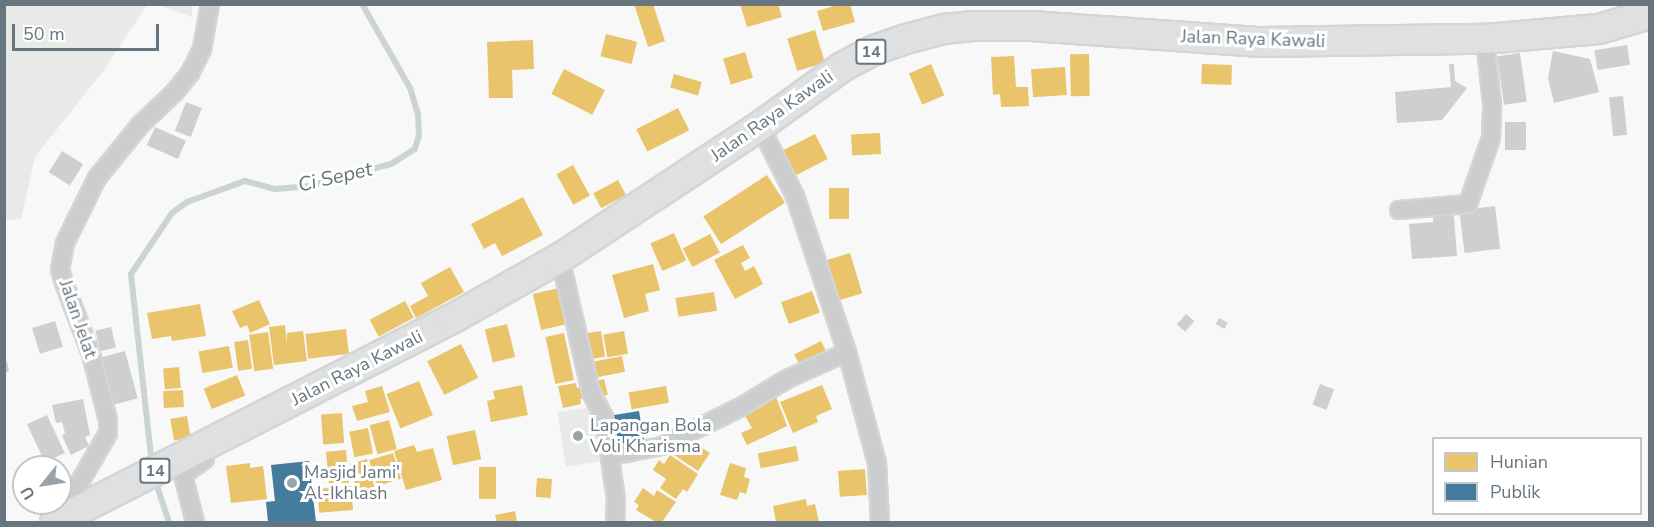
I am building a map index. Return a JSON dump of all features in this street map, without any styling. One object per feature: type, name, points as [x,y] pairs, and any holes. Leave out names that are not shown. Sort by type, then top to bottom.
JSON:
[{"type":"highway","name":"Jalan Raya Kawali","points":[[56,522],[452,320],[560,258],[760,126],[842,67],[874,50],[944,29],[973,26],[1031,26],[1261,42],[1485,39],[1599,29],[1650,14]]},
{"type":"street","name":"Jalan Jelat","points":[[56,522],[108,433],[108,420],[91,354],[60,269],[65,243],[97,178],[140,125],[174,93],[190,73],[202,49],[210,4]]},
{"type":"street","points":[[1399,210],[1468,204],[1491,138],[1492,103],[1485,39]]},
{"type":"street","points":[[760,126],[795,196],[847,352],[877,463],[880,522]]},
{"type":"street","points":[[560,258],[591,392],[604,417],[616,500],[615,522]]},
{"type":"street","points":[[611,456],[662,446],[731,412],[787,379],[847,352]]},
{"type":"street","points":[[195,522],[183,475],[204,460],[203,446]]},
{"type":"shaded area","points":[[5,4],[147,5],[104,70],[35,157],[21,219],[5,220]]},
{"type":"shaded area","points":[[158,5],[192,5],[192,17]]},
{"type":"shaded area","name":"Lapangan Bola Voli Kharisma","points":[[591,407],[600,461],[566,467],[557,412]]},
{"type":"building: Hunian","points":[[634,4],[653,4],[665,41],[648,47]]},
{"type":"building: Hunian","points":[[740,4],[778,4],[782,17],[747,27]]},
{"type":"building: Hunian","points":[[840,4],[850,4],[855,22],[823,31],[817,11]]},
{"type":"building: Hunian","points":[[815,30],[825,63],[797,71],[787,38]]},
{"type":"building: Hunian","points":[[606,34],[637,42],[631,64],[600,56]]},
{"type":"building: Hunian","points":[[533,40],[534,69],[512,70],[513,98],[489,98],[487,42]]},
{"type":"building: Hunian","points":[[745,52],[753,78],[731,85],[723,59]]},
{"type":"building: Hunian","points":[[1070,54],[1089,54],[1090,96],[1071,96]]},
{"type":"building: Hunian","points":[[1014,56],[1016,87],[1028,87],[1029,106],[1001,107],[1000,94],[993,95],[991,57]]},
{"type":"building: Hunian","points":[[931,64],[944,95],[922,105],[909,73]]},
{"type":"building: Hunian","points":[[1202,64],[1232,65],[1231,85],[1201,84]]},
{"type":"building: Hunian","points":[[1065,67],[1067,95],[1033,97],[1031,69]]},
{"type":"building: Hunian","points":[[564,69],[605,90],[592,115],[551,94]]},
{"type":"building: Hunian","points":[[674,74],[702,82],[698,95],[670,87]]},
{"type":"building: Hunian","points":[[678,108],[689,130],[647,152],[636,129]]},
{"type":"building: Hunian","points":[[880,133],[881,154],[852,155],[851,135]]},
{"type":"building: Hunian","points":[[815,134],[828,159],[794,176],[781,151]]},
{"type":"building: Hunian","points":[[573,165],[590,196],[573,205],[556,174]]},
{"type":"building: Hunian","points":[[767,175],[785,203],[721,244],[703,216]]},
{"type":"building: Hunian","points":[[618,180],[626,195],[601,208],[593,193]]},
{"type":"building: Hunian","points":[[829,188],[849,188],[849,219],[829,219]]},
{"type":"building: Hunian","points":[[523,197],[543,235],[502,256],[495,243],[484,249],[471,224]]},
{"type":"building: Hunian","points":[[674,233],[686,260],[662,271],[650,244]]},
{"type":"building: Hunian","points":[[710,234],[720,253],[692,267],[683,249]]},
{"type":"building: Hunian","points":[[743,245],[750,258],[741,263],[745,271],[754,266],[763,284],[735,299],[714,260]]},
{"type":"building: Hunian","points":[[850,253],[862,293],[839,300],[827,260]]},
{"type":"building: Hunian","points":[[653,264],[660,290],[645,294],[649,311],[624,318],[612,275]]},
{"type":"building: Hunian","points":[[450,267],[464,292],[416,318],[410,306],[428,296],[421,283]]},
{"type":"building: Hunian","points":[[563,287],[571,323],[541,330],[533,294]]},
{"type":"building: Hunian","points":[[812,291],[820,313],[789,324],[781,302]]},
{"type":"building: Hunian","points":[[714,292],[717,311],[678,317],[675,298]]},
{"type":"building: Hunian","points":[[259,300],[270,324],[250,333],[247,325],[240,328],[232,311]]},
{"type":"building: Hunian","points":[[405,301],[414,318],[379,337],[370,320]]},
{"type":"building: Hunian","points":[[200,304],[206,336],[172,341],[171,336],[152,339],[147,313]]},
{"type":"building: Hunian","points":[[507,324],[515,357],[493,363],[485,330]]},
{"type":"building: Hunian","points":[[285,325],[287,344],[287,333],[303,331],[307,361],[274,365],[269,327]]},
{"type":"building: Hunian","points":[[346,329],[349,354],[308,359],[305,334]]},
{"type":"building: Hunian","points":[[601,331],[605,357],[587,359],[583,334]]},
{"type":"building: Hunian","points":[[624,331],[628,354],[607,357],[603,335]]},
{"type":"building: Hunian","points":[[268,332],[273,369],[254,371],[249,335]]},
{"type":"building: Hunian","points":[[564,333],[574,380],[555,384],[545,337]]},
{"type":"building: Hunian","points":[[248,340],[252,369],[238,371],[234,342]]},
{"type":"building: Hunian","points":[[821,341],[829,357],[802,371],[794,355]]},
{"type":"building: Hunian","points":[[461,344],[478,378],[444,395],[427,361]]},
{"type":"building: Hunian","points":[[229,346],[233,368],[202,373],[198,351]]},
{"type":"building: Hunian","points":[[622,356],[625,372],[591,378],[588,363]]},
{"type":"building: Hunian","points":[[179,367],[181,388],[165,389],[163,368]]},
{"type":"building: Hunian","points":[[237,375],[245,395],[212,409],[204,388]]},
{"type":"building: Hunian","points":[[604,379],[608,395],[597,397],[593,382]]},
{"type":"building: Hunian","points":[[419,381],[433,415],[400,428],[387,394]]},
{"type":"building: Hunian","points":[[576,383],[577,388],[583,386],[585,398],[580,399],[581,404],[563,408],[558,386]]},
{"type":"building: Hunian","points":[[522,385],[528,415],[491,422],[487,401],[495,399],[493,391]]},
{"type":"building: Hunian","points":[[822,385],[832,409],[816,416],[818,422],[793,433],[780,402]]},
{"type":"building: Hunian","points":[[382,386],[390,412],[357,421],[352,406],[368,402],[365,391]]},
{"type":"building: Hunian","points":[[666,386],[669,403],[632,409],[629,393]]},
{"type":"building: Hunian","points":[[183,390],[184,407],[164,408],[163,391]]},
{"type":"building: Hunian","points":[[775,394],[787,426],[747,445],[741,433],[752,428],[743,412]]},
{"type":"building: Hunian","points":[[342,413],[344,443],[323,444],[321,414]]},
{"type":"building: Hunian","points":[[187,416],[191,438],[174,441],[170,419]]},
{"type":"building: Hunian","points":[[389,420],[397,449],[377,454],[370,425]]},
{"type":"building: Hunian","points":[[368,428],[373,454],[354,457],[349,432]]},
{"type":"building: Hunian","points":[[475,430],[481,459],[453,465],[447,436]]},
{"type":"building: Hunian","points":[[688,439],[710,453],[698,471],[671,453],[677,444],[683,447]]},
{"type":"building: Hunian","points":[[414,445],[417,452],[433,448],[442,480],[406,490],[394,451]]},
{"type":"building: Hunian","points":[[796,446],[799,461],[761,468],[758,453]]},
{"type":"building: Hunian","points":[[346,450],[349,483],[329,485],[326,452]]},
{"type":"building: Hunian","points":[[393,453],[401,479],[377,486],[369,460]]},
{"type":"building: Hunian","points":[[670,455],[698,474],[687,492],[683,489],[676,499],[660,488],[666,479],[653,470],[659,460],[664,464]]},
{"type":"building: Hunian","points":[[367,459],[375,489],[358,494],[350,464]]},
{"type":"building: Hunian","points":[[250,463],[250,468],[263,466],[267,499],[231,503],[226,466]]},
{"type":"building: Hunian","points":[[730,463],[746,468],[744,477],[750,479],[746,494],[740,492],[737,500],[720,495]]},
{"type":"building: Hunian","points":[[479,467],[496,467],[496,499],[479,499]]},
{"type":"building: Hunian","points":[[865,469],[867,495],[840,497],[838,471]]},
{"type":"building: Hunian","points":[[537,478],[552,479],[551,498],[536,497]]},
{"type":"building: Hunian","points":[[351,486],[353,510],[319,513],[317,489]]},
{"type":"building: Hunian","points":[[643,488],[654,496],[657,490],[676,502],[662,522],[656,522],[636,510],[639,505],[634,502]]},
{"type":"building: Hunian","points":[[806,499],[807,506],[815,504],[819,522],[776,522],[773,506]]},
{"type":"building: Hunian","points":[[515,511],[517,522],[497,522],[495,515]]},
{"type":"building: Publik","points":[[639,411],[644,440],[637,442],[638,446],[620,449],[620,444],[613,446],[608,416]]},
{"type":"building: Publik","name":"Masjid Jami' Al-Ikhlash","points":[[309,461],[316,522],[268,522],[266,502],[275,501],[271,465]]},
{"type":"building: Lainnya","points":[[1627,45],[1630,65],[1598,70],[1594,50]]},
{"type":"building: Lainnya","points":[[1553,51],[1590,59],[1599,92],[1554,103],[1548,78]]},
{"type":"building: Lainnya","points":[[1520,53],[1527,102],[1504,105],[1497,56]]},
{"type":"building: Lainnya","points":[[1449,64],[1454,64],[1455,81],[1467,88],[1442,120],[1397,123],[1395,92],[1451,87]]},
{"type":"building: Lainnya","points":[[1623,96],[1627,135],[1613,136],[1609,97]]},
{"type":"building: Lainnya","points":[[186,102],[202,108],[191,137],[175,131]]},
{"type":"building: Lainnya","points":[[1505,122],[1526,122],[1526,150],[1505,150]]},
{"type":"building: Lainnya","points":[[155,127],[186,141],[178,159],[147,145]]},
{"type":"building: Lainnya","points":[[62,151],[83,164],[70,185],[49,172]]},
{"type":"building: Lainnya","points":[[1453,205],[1457,256],[1412,259],[1409,224],[1433,222],[1433,207]]},
{"type":"building: Lainnya","points":[[1495,206],[1500,249],[1465,253],[1459,210]]},
{"type":"building: Lainnya","points":[[1186,314],[1194,321],[1185,332],[1177,325]]},
{"type":"building: Lainnya","points":[[1219,318],[1228,323],[1224,329],[1216,324]]},
{"type":"building: Lainnya","points":[[55,321],[63,347],[40,354],[32,328]]},
{"type":"building: Lainnya","points":[[111,327],[116,347],[101,351],[95,331]]},
{"type":"building: Lainnya","points":[[125,351],[138,398],[112,405],[99,358]]},
{"type":"building: Lainnya","points":[[7,361],[9,372],[4,373],[4,362]]},
{"type":"building: Lainnya","points":[[1320,384],[1334,389],[1327,410],[1312,405]]},
{"type":"building: Lainnya","points":[[83,399],[90,435],[85,437],[89,446],[71,455],[62,436],[65,433],[62,422],[56,423],[52,405]]},
{"type":"building: Lainnya","points":[[47,415],[65,453],[41,455],[27,424]]},
{"type":"waterway","name":"Ci Sepet","points":[[152,465],[131,274],[172,213],[187,202],[245,181],[275,189],[310,186],[391,164],[415,149],[419,135],[418,114],[410,88],[362,4]]},
{"type":"waterway","name":"Ci Sepet","points":[[155,480],[169,522]]},
{"type":"place","name":"Lapangan Bola Voli Kharisma","points":[[578,436]]},
{"type":"place","name":"Masjid Jami' Al-Ikhlash","points":[[292,483]]}]
